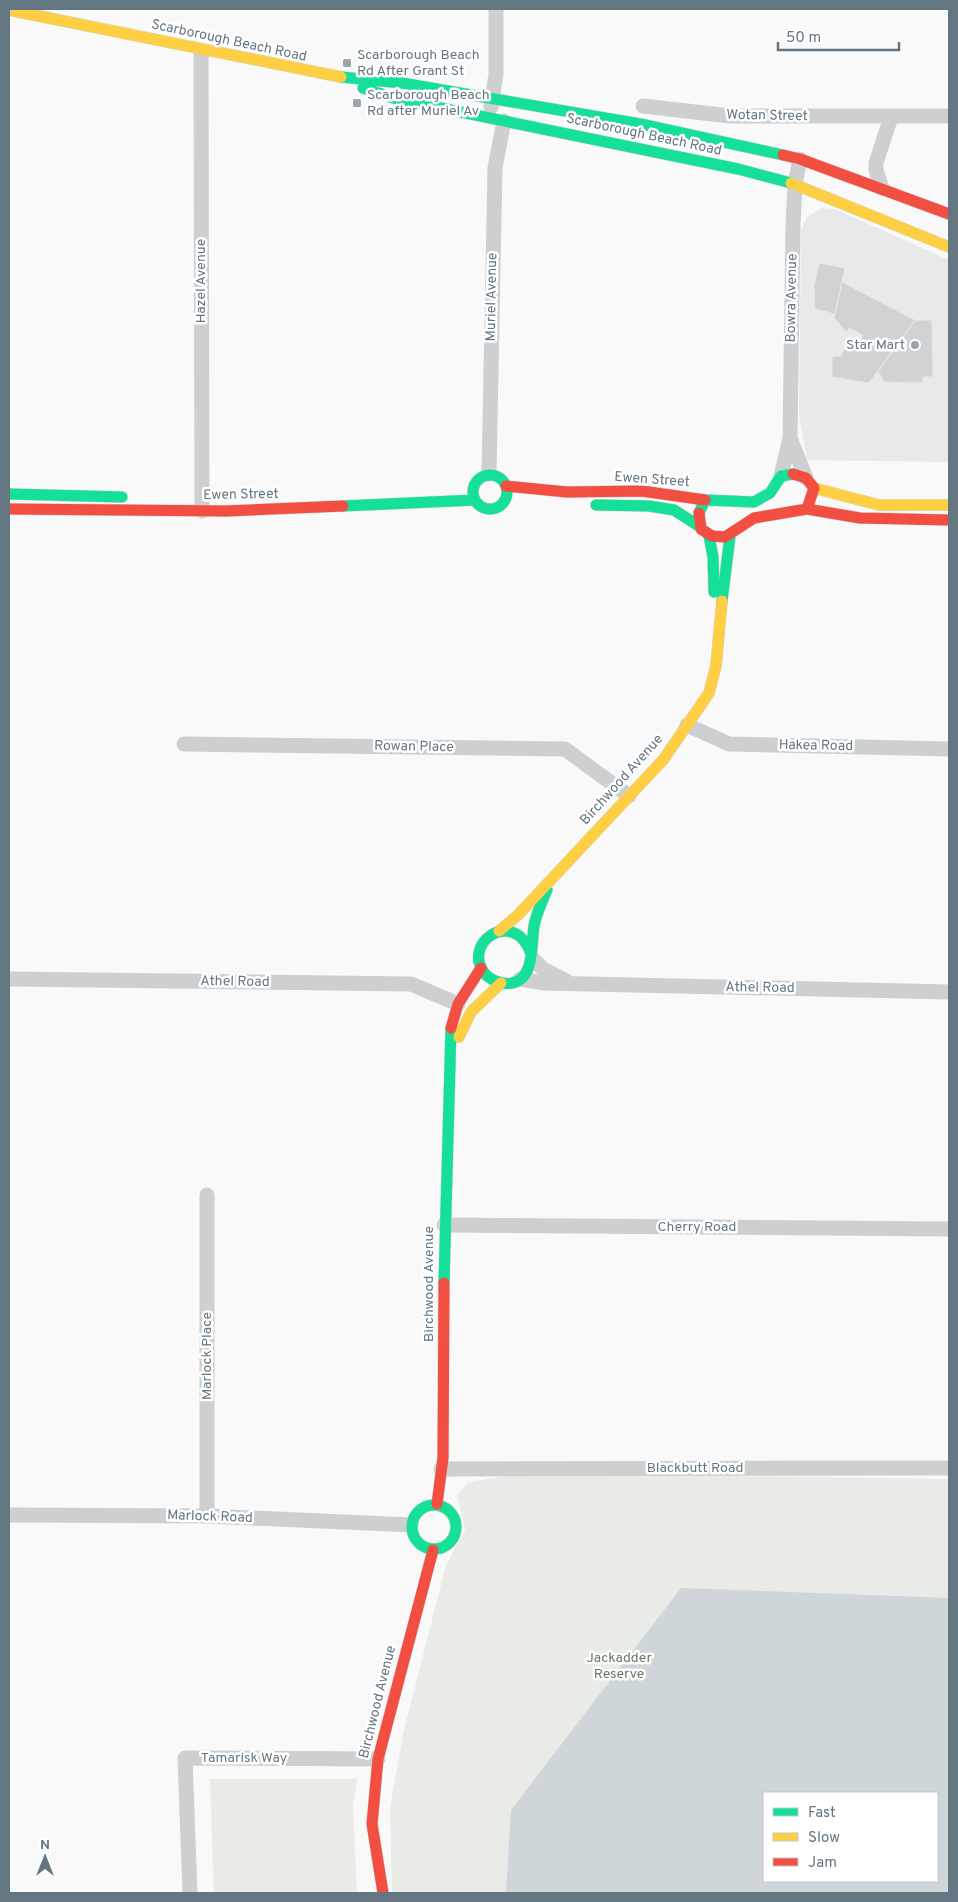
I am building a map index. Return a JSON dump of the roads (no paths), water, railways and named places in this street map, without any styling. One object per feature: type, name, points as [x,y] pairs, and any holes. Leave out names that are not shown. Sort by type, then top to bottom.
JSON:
[{"type":"main road","name":"Scarborough Beach Road","points":[[9,10],[326,76],[402,83],[646,124],[800,158],[949,214]]},
{"type":"main road","name":"Scarborough Beach Road","points":[[326,76],[397,99],[738,169],[795,184],[949,247]]},
{"type":"main road","points":[[489,474],[500,477],[506,486],[510,500],[493,509],[482,507],[474,494],[478,479],[489,474]]},
{"type":"main road","points":[[782,476],[793,474],[810,483],[879,505],[949,505]]},
{"type":"main road","name":"Ewen Street","points":[[506,486],[567,492],[642,491],[705,500],[754,502],[770,493],[782,476]]},
{"type":"main road","points":[[806,510],[810,483]]},
{"type":"main road","points":[[385,492],[474,494]]},
{"type":"main road","points":[[9,494],[134,497]]},
{"type":"main road","name":"Ewen Street","points":[[9,509],[201,501],[474,494]]},
{"type":"main road","name":"Ewen Street","points":[[699,526],[698,514],[705,500]]},
{"type":"main road","name":"Ewen Street","points":[[580,504],[649,506],[674,510],[699,526],[709,536]]},
{"type":"main road","points":[[709,536],[721,538],[730,536],[736,528],[751,519],[771,514],[793,514],[806,510],[821,514],[879,520],[949,520]]},
{"type":"main road","name":"Birchwood Avenue","points":[[709,536],[713,558],[714,591],[720,608]]},
{"type":"main road","name":"Birchwood Avenue","points":[[438,1504],[441,1469],[444,1225],[450,1030],[458,1004],[481,968],[478,960],[481,946],[490,934],[499,930],[518,915],[663,760],[709,692],[714,675],[720,608],[724,594],[730,536]]},
{"type":"main road","name":"Birchwood Avenue","points":[[449,1063],[470,1012],[501,983],[520,978],[527,972],[532,955],[540,906],[553,878]]},
{"type":"main road","points":[[499,930],[509,930],[522,936],[528,944],[532,955]]},
{"type":"main road","points":[[481,968],[488,977],[501,983]]},
{"type":"main road","points":[[438,1504],[448,1509],[455,1519],[456,1532],[450,1543],[433,1550],[422,1546],[415,1539],[411,1525],[416,1514],[423,1507],[438,1504]]},
{"type":"main road","name":"Birchwood Avenue","points":[[383,1893],[372,1824],[378,1759],[433,1550]]},
{"type":"street","name":"Muriel Avenue","points":[[489,474],[496,120],[492,99],[496,74],[496,9]]},
{"type":"street","name":"Hazel Avenue","points":[[201,51],[201,501]]},
{"type":"street","name":"Wotan Street","points":[[643,106],[730,116],[949,116]]},
{"type":"street","points":[[882,188],[876,170],[876,163],[891,117]]},
{"type":"street","name":"Bowra Avenue","points":[[782,476],[790,438],[795,184],[800,158]]},
{"type":"street","name":"Bowra Avenue","points":[[790,438],[810,483]]},
{"type":"street","name":"Hakea Road","points":[[687,725],[729,744],[949,749]]},
{"type":"street","name":"Rowan Place","points":[[184,744],[565,749],[629,796]]},
{"type":"street","name":"Athel Road","points":[[532,955],[543,969],[572,983]]},
{"type":"street","name":"Athel Road","points":[[520,978],[572,983],[949,992]]},
{"type":"street","name":"Athel Road","points":[[9,979],[410,984],[458,1004]]},
{"type":"street","name":"Marlock Place","points":[[207,1195],[208,1516]]},
{"type":"street","name":"Cherry Road","points":[[444,1225],[949,1229]]},
{"type":"street","name":"Blackbutt Road","points":[[441,1469],[949,1468]]},
{"type":"street","name":"Marlock Road","points":[[9,1514],[208,1516],[411,1525]]},
{"type":"street","name":"Tamarisk Way","points":[[190,1893],[185,1758],[378,1759]]},
{"type":"place","name":"Scarborough Beach Rd After Grant St","points":[[347,63]]},
{"type":"place","name":"Scarborough Beach Rd after Muriel Av","points":[[357,103]]},
{"type":"place","name":"Star Mart","points":[[915,345]]},
{"type":"park label","name":"Jackadder Reserve","points":[[619,1666]]}]
